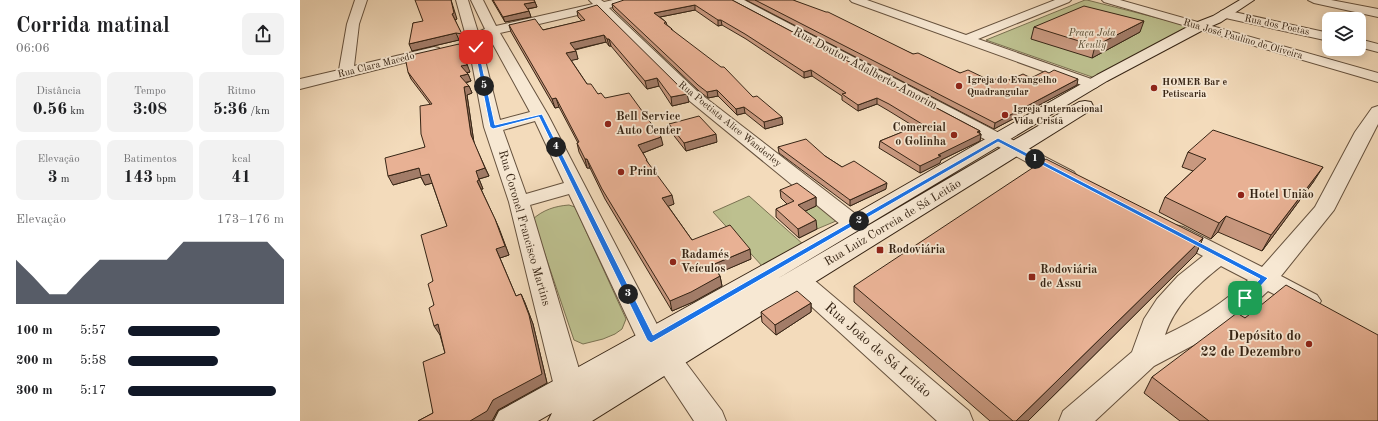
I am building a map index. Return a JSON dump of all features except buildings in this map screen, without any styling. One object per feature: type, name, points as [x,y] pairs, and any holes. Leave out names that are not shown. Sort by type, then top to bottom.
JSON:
[{"type":"main road","name":"Rua Luiz Correia de Sá Leitão","points":[[510,421],[569,386],[659,350],[798,280],[1006,144],[1092,84],[1213,22],[1247,0]]},
{"type":"main road","name":"Rua Luiz Correia de Sá Leitão","points":[[564,421],[659,350],[854,224],[1120,84],[1193,42],[1213,22]]},
{"type":"street","points":[[346,72],[353,24],[362,0]]},
{"type":"street","name":"Rua Coronel Francisco Martins","points":[[462,0],[470,44],[493,127],[519,202],[569,386]]},
{"type":"street","points":[[477,0],[540,115],[659,350],[711,421]]},
{"type":"street","points":[[470,44],[598,3],[628,0]]},
{"type":"street","name":"Rua Doutor Adalberto Amorim","points":[[735,0],[1083,184]]},
{"type":"street","points":[[861,2],[881,0]]},
{"type":"street","points":[[968,39],[1065,0]]},
{"type":"street","name":"Rua José Paulino de Oliveira","points":[[1108,0],[1213,22],[1378,78]]},
{"type":"street","points":[[1314,0],[1378,14]]},
{"type":"street","points":[[861,2],[1092,84]]},
{"type":"street","name":"Rua Poetista Alice Wanderley","points":[[598,3],[692,95],[854,224]]},
{"type":"street","name":"Rua dos Poetas","points":[[1213,22],[1322,36]]},
{"type":"street","points":[[1366,45],[1378,48]]},
{"type":"street","name":"Rua Clara Macedo","points":[[300,84],[444,49]]},
{"type":"street","points":[[1074,421],[1144,358],[1196,332],[1245,298],[1265,278],[1324,210],[1371,134],[1378,112]]},
{"type":"street","points":[[493,127],[540,115]]},
{"type":"street","points":[[519,202],[575,186]]},
{"type":"street","points":[[1158,223],[1321,308]]},
{"type":"street","points":[[1144,358],[1160,314],[1177,292],[1202,268],[1220,256]]},
{"type":"street","name":"Rua João de Sá Leitão","points":[[798,280],[958,421]]},
{"type":"green space","name":"Praça Jota Keully","points":[[1085,0],[1189,26],[1095,78],[986,40]]},
{"type":"green space","points":[[749,196],[804,245],[763,267],[713,212]]},
{"type":"green space","points":[[569,205],[575,207],[626,319],[622,329],[615,334],[583,344],[574,340],[533,219],[550,209]]},
{"type":"green space","points":[[818,205],[836,221],[817,229],[799,214]]},
{"type":"place","name":"Igreja do Evangelho Quadrangular","points":[[959,86]]},
{"type":"place","name":"HOMER Bar e Petiscaria","points":[[1154,88]]},
{"type":"place","name":"Igreja Internacional Vida Cristã","points":[[1005,115]]},
{"type":"place","name":"Bell Service Auto Center","points":[[608,124]]},
{"type":"place","name":"Comercial o Golinha","points":[[954,135]]},
{"type":"place","name":"Print","points":[[621,172]]},
{"type":"place","name":"Hotel União","points":[[1241,195]]},
{"type":"place","name":"Rodoviária","points":[[880,250]]},
{"type":"place","name":"Radamés Veículos","points":[[673,262]]},
{"type":"place","name":"Rodoviária de Assu","points":[[1032,277]]},
{"type":"place","name":"Depósito do 22 de Dezembro","points":[[1309,344]]},
{"type":"route","points":[[476,47],[493,127],[540,115],[651,340],[998,140],[1265,278],[1245,298]]}]
